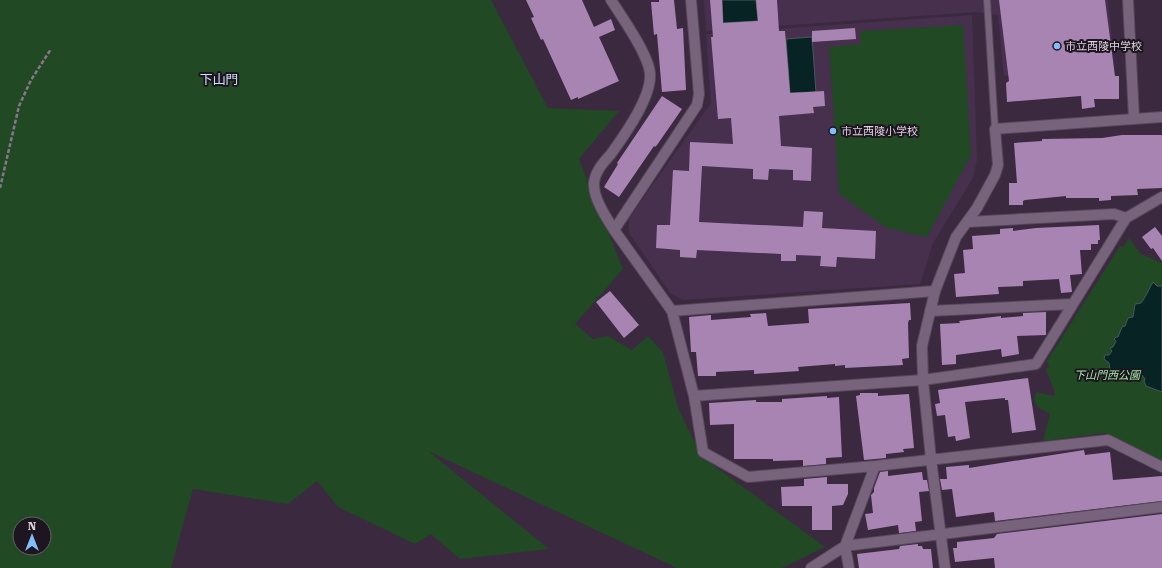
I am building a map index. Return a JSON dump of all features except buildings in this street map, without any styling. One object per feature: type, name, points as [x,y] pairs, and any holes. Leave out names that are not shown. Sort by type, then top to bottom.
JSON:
[{"type":"street","points":[[611,0],[646,59],[650,72],[650,86],[647,96],[615,147],[597,172],[594,183],[597,197],[614,230],[672,311],[694,396],[704,452],[748,477],[875,466],[1108,440],[1162,467]]},
{"type":"street","points":[[614,230],[697,104],[699,94],[691,0]]},
{"type":"street","points":[[1128,0],[1134,118]]},
{"type":"street","points":[[945,568],[931,459],[923,380],[922,346],[935,291],[956,237],[977,208],[995,175],[998,165],[995,129],[1162,117]]},
{"type":"street","points":[[694,396],[923,380],[1036,364],[1126,218],[1162,197]]},
{"type":"street","points":[[967,222],[1114,214],[1126,218]]},
{"type":"street","points":[[672,311],[935,291]]},
{"type":"street","points":[[930,310],[1072,304]]},
{"type":"street","points":[[849,568],[845,546],[875,466]]},
{"type":"street","points":[[811,568],[845,546],[1162,507]]},
{"type":"lane","points":[[987,0],[995,129]]},
{"type":"path","points":[[0,188],[19,106],[31,80],[51,49]]},
{"type":"shaded area","name":"市立西陵中学校","points":[[704,0],[1108,0],[1114,62],[1004,76],[998,15],[976,12],[706,31]]},
{"type":"shaded area","points":[[722,0],[756,0],[758,21],[723,23]]},
{"type":"shaded area","name":"市立西陵小学校","points":[[972,15],[977,160],[973,178],[933,243],[920,284],[683,300],[671,294],[629,233],[629,218],[711,103],[706,34]]},
{"type":"shaded area","points":[[812,37],[816,92],[790,93],[786,39]]},
{"type":"shaded area","points":[[1153,282],[1157,286],[1162,286],[1162,392],[1146,386],[1144,381],[1145,379],[1142,375],[1139,378],[1111,376],[1109,363],[1104,359],[1105,355],[1109,355],[1112,351],[1110,348],[1113,347],[1116,341],[1114,339],[1118,337],[1128,318],[1133,317],[1135,304],[1141,303]]},
{"type":"green space","points":[[0,0],[491,0],[548,108],[619,111],[579,159],[623,269],[575,324],[593,339],[608,336],[632,350],[648,336],[663,352],[678,408],[702,457],[825,547],[782,568],[677,568],[428,451],[549,549],[460,559],[431,534],[415,544],[338,507],[317,481],[288,504],[193,489],[171,568],[0,568]]},
{"type":"green space","points":[[963,25],[971,155],[927,237],[887,228],[839,194],[829,47],[860,44],[860,31]]},
{"type":"green space","name":"下山門西公園","points":[[1129,238],[1141,254],[1162,263],[1162,462],[1148,454],[1149,453],[1146,453],[1105,433],[1043,441],[1050,414],[1038,407],[1034,401],[1036,392],[1054,396],[1055,392],[1046,370],[1049,366],[1047,361],[1120,246],[1123,247]]},
{"type":"place","name":"市立西陵中学校","points":[[1057,46]]},
{"type":"place","name":"市立西陵小学校","points":[[833,131]]},
{"type":"district","name":"下山門","points":[[219,79]]}]
